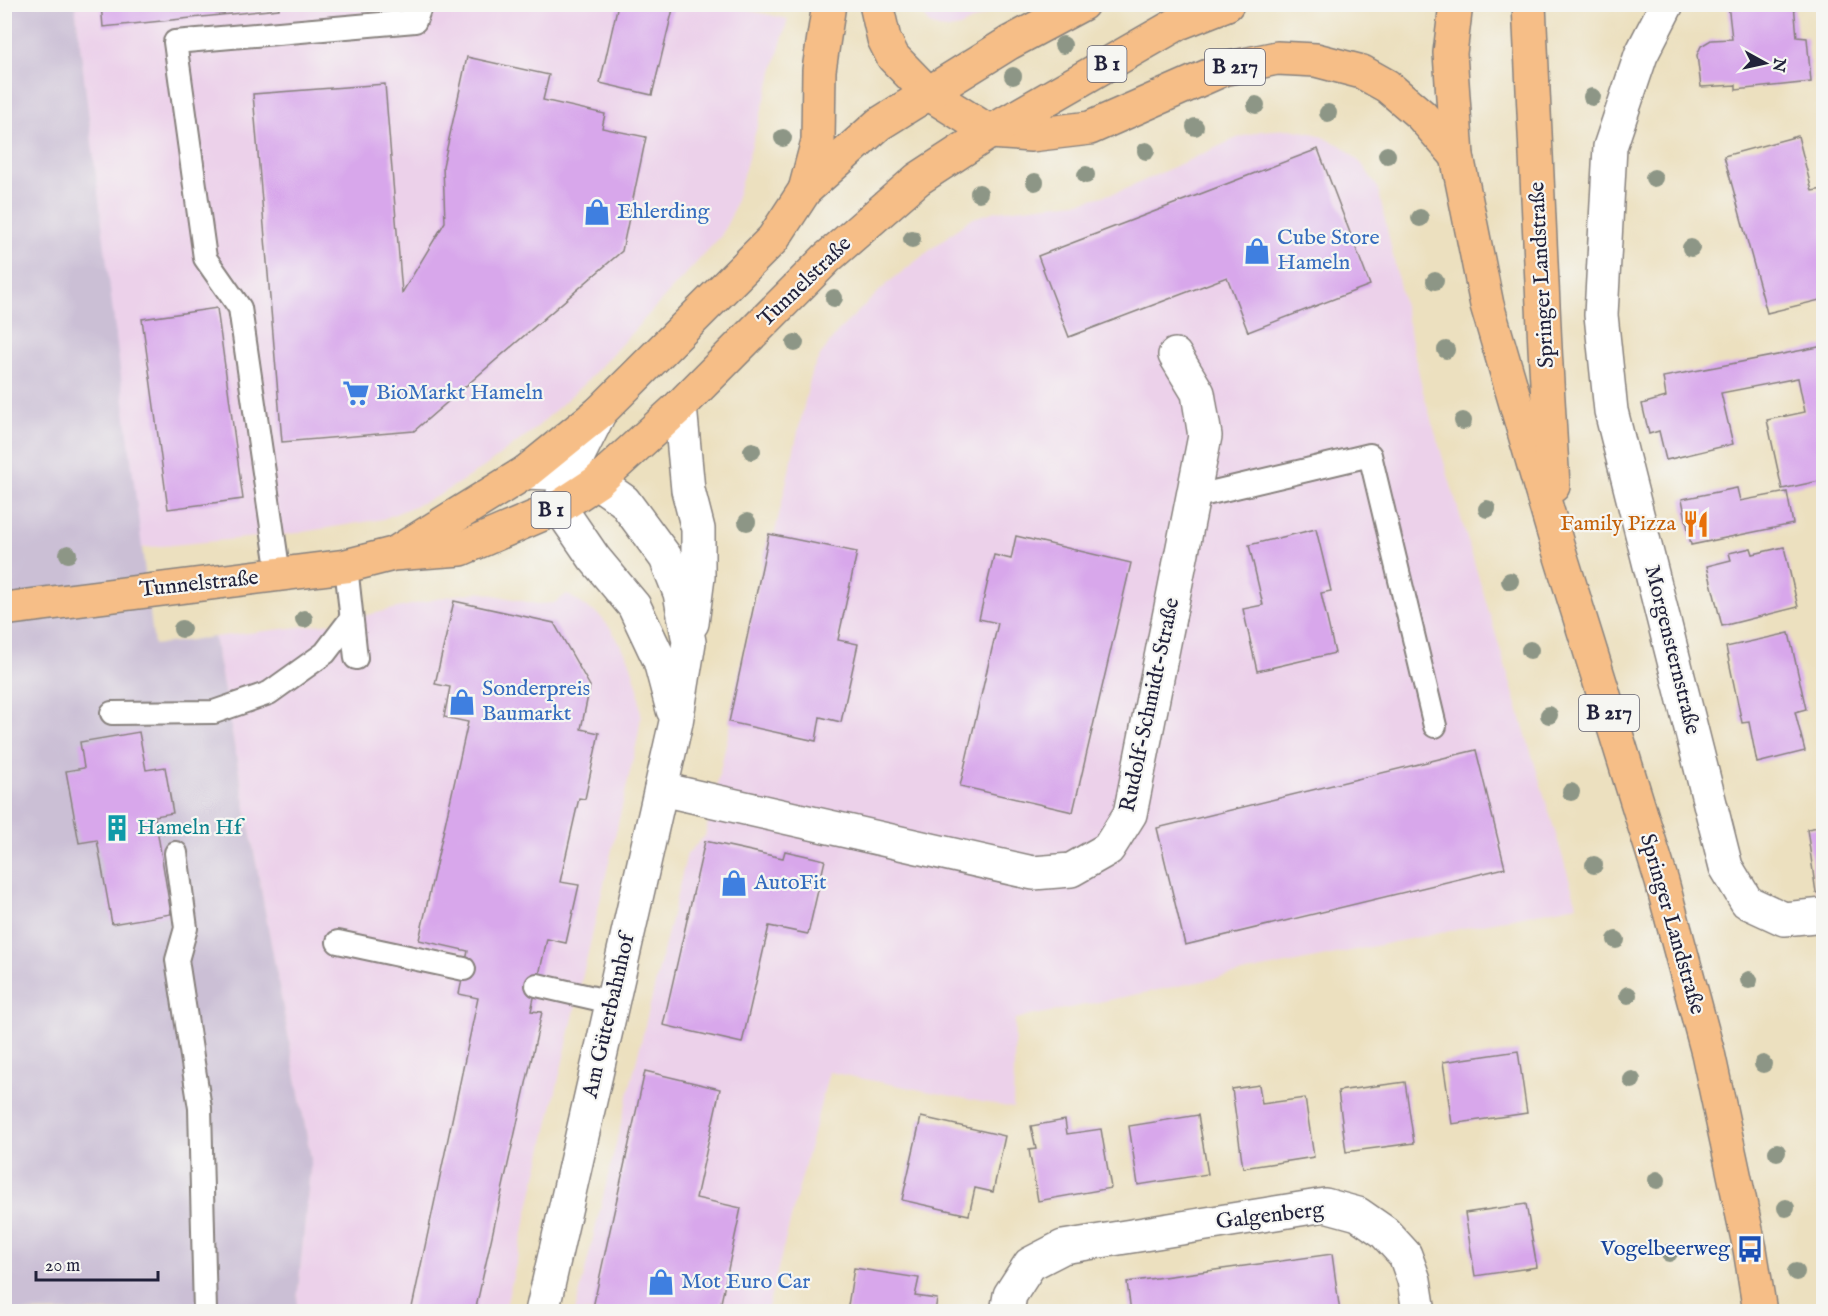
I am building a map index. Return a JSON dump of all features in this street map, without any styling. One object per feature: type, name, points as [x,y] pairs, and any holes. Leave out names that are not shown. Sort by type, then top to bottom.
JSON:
[{"type":"main road","points":[[805,189],[818,141],[819,70],[829,4]]},
{"type":"main road","name":"B 217","points":[[876,4],[884,39],[893,57],[928,93],[990,132],[1031,135],[1090,128],[1224,69],[1277,58],[1316,60],[1362,72],[1387,86],[1421,115],[1457,156]]},
{"type":"main road","name":"Tunnelstraße","points":[[393,554],[526,472],[600,412],[772,239],[805,189],[879,124],[1009,43],[1082,4]]},
{"type":"main road","name":"Tunnelstraße","points":[[4,609],[346,566],[393,554],[460,549],[559,507],[583,478],[680,406],[827,258],[918,179],[990,132],[1179,23],[1227,4]]},
{"type":"main road","name":"B 217","points":[[1456,4],[1450,53],[1457,156]]},
{"type":"main road","name":"Springer Landstraße","points":[[1529,4],[1545,348],[1557,544]]},
{"type":"main road","name":"Springer Landstraße","points":[[1457,156],[1487,305],[1557,544],[1662,882],[1708,1053],[1750,1249],[1760,1311]]},
{"type":"street","name":"Morgensternstraße","points":[[1667,4],[1641,55],[1610,147],[1601,315],[1611,411],[1726,867],[1747,902],[1784,920],[1824,915]]},
{"type":"street","name":"Rudolf-Schmidt-Straße","points":[[661,789],[1033,873],[1071,870],[1108,849],[1130,814],[1205,436],[1198,393],[1175,355]]},
{"type":"street","name":"Am Güterbahnhof","points":[[542,1311],[676,722],[698,577],[698,529],[688,490],[680,406]]},
{"type":"street","points":[[526,472],[583,478],[600,412]]},
{"type":"street","name":"Am Güterbahnhof","points":[[583,478],[624,501],[666,558],[680,594],[688,642]]},
{"type":"street","name":"Am Güterbahnhof","points":[[559,507],[594,558],[634,606],[660,661],[676,722]]},
{"type":"street","name":"Galgenberg","points":[[1007,1311],[1010,1295],[1030,1264],[1063,1247],[1325,1206],[1358,1214],[1384,1232],[1406,1255],[1414,1280],[1419,1311]]},
{"type":"lane","points":[[279,575],[240,308],[205,258],[175,42],[415,21],[421,4]]},
{"type":"lane","points":[[1193,497],[1370,455],[1435,726]]},
{"type":"lane","points":[[346,566],[356,658]]},
{"type":"lane","points":[[112,713],[214,712],[269,693],[325,653],[351,619]]},
{"type":"lane","points":[[176,853],[186,928],[177,960],[200,1108],[205,1311]]},
{"type":"lane","points":[[338,942],[464,969]]},
{"type":"lane","points":[[537,985],[611,1002]]},
{"type":"shaded area","points":[[720,4],[788,19],[732,214],[721,236],[588,380],[535,429],[484,467],[438,496],[383,519],[290,534],[141,548],[75,5]]},
{"type":"shaded area","points":[[5,5],[75,5],[154,645],[214,637],[311,1159],[296,1311],[5,1312]]},
{"type":"shaded area","points":[[918,5],[1004,5],[960,27],[949,29],[938,28],[928,23]]},
{"type":"shaded area","points":[[1290,129],[1316,134],[1342,146],[1362,164],[1378,188],[1423,392],[1577,905],[1015,1019],[1013,1108],[829,1072],[767,1311],[575,1312],[687,854],[705,836],[812,371],[822,353],[840,329],[889,282],[970,219],[996,211],[1084,201],[1121,191],[1237,138],[1261,131]]},
{"type":"shaded area","points":[[480,592],[537,604],[554,603],[567,594],[600,616],[611,629],[629,659],[638,688],[641,715],[638,737],[505,1311],[296,1311],[311,1159],[214,637],[333,623],[449,596]]},
{"type":"building","points":[[101,4],[279,4],[279,9],[103,27]]},
{"type":"building","points":[[618,4],[655,4],[673,9],[652,95],[600,83]]},
{"type":"building","points":[[1728,4],[1794,4],[1797,37],[1807,38],[1811,82],[1736,90],[1736,85],[1701,87],[1697,55],[1701,46],[1711,40],[1732,39]]},
{"type":"building","points":[[467,57],[549,75],[543,100],[605,114],[602,128],[646,137],[622,251],[414,431],[282,442],[253,94],[385,84],[402,293],[445,222],[443,166]]},
{"type":"building","points":[[1798,136],[1812,191],[1824,189],[1824,299],[1767,313],[1724,156]]},
{"type":"building","points":[[1318,149],[1370,285],[1248,332],[1227,277],[1069,337],[1038,256]]},
{"type":"building","points":[[217,308],[243,499],[168,509],[142,319]]},
{"type":"building","points":[[1824,346],[1824,480],[1782,489],[1767,420],[1805,412],[1798,378],[1721,393],[1733,444],[1666,460],[1659,431],[1649,434],[1642,404],[1666,397],[1663,377]]},
{"type":"building","points":[[1737,488],[1740,501],[1787,492],[1793,524],[1691,545],[1682,499]]},
{"type":"building","points":[[1316,529],[1331,591],[1321,593],[1335,653],[1257,671],[1243,609],[1263,605],[1249,545]]},
{"type":"building","points":[[769,534],[857,552],[838,640],[858,644],[841,722],[820,717],[816,741],[729,722]]},
{"type":"building","points":[[1016,536],[1131,563],[1073,812],[960,786],[998,623],[979,619],[994,555],[1011,559]]},
{"type":"building","points":[[1784,547],[1798,607],[1722,626],[1707,566],[1731,560],[1729,553],[1751,548],[1753,554]]},
{"type":"building","points":[[454,601],[554,623],[590,686],[581,729],[599,733],[585,799],[579,798],[560,882],[579,885],[566,943],[547,939],[531,1011],[542,1012],[475,1312],[411,1312],[478,998],[459,994],[468,951],[419,940],[468,722],[444,717],[450,687],[435,684]]},
{"type":"building","points":[[1789,633],[1806,709],[1795,712],[1805,751],[1757,763],[1749,722],[1742,723],[1726,647]]},
{"type":"building","name":"Hameln Hf","points":[[139,732],[146,770],[165,767],[173,813],[155,816],[171,914],[112,924],[97,840],[79,843],[66,771],[84,768],[80,742]]},
{"type":"building","points":[[1476,750],[1505,868],[1185,945],[1157,828]]},
{"type":"building","points":[[1824,826],[1824,892],[1816,893],[1807,829]]},
{"type":"building","points":[[705,841],[783,858],[785,851],[825,860],[808,934],[769,926],[742,1043],[663,1025]]},
{"type":"building","points":[[1518,1051],[1527,1113],[1452,1124],[1443,1062]]},
{"type":"building","points":[[645,1071],[720,1089],[696,1198],[741,1208],[719,1312],[592,1312]]},
{"type":"building","points":[[1405,1082],[1414,1143],[1346,1152],[1338,1091]]},
{"type":"building","points":[[1259,1085],[1262,1104],[1305,1098],[1314,1157],[1243,1168],[1232,1089]]},
{"type":"building","points":[[1198,1115],[1208,1174],[1138,1185],[1129,1126]]},
{"type":"building","points":[[921,1117],[1005,1136],[993,1192],[975,1188],[969,1215],[902,1200]]},
{"type":"building","points":[[1065,1120],[1067,1134],[1101,1129],[1111,1188],[1038,1201],[1029,1150],[1036,1149],[1031,1126]]},
{"type":"building","points":[[1526,1204],[1537,1267],[1475,1276],[1465,1213]]},
{"type":"building","points":[[1332,1254],[1340,1312],[1131,1312],[1127,1282]]},
{"type":"building","points":[[854,1268],[919,1278],[915,1296],[937,1299],[935,1312],[847,1312]]},
{"type":"place","name":"Ehlerding","points":[[597,212]]},
{"type":"place","name":"Cube Store Hameln","points":[[1257,251]]},
{"type":"place","name":"BioMarkt Hameln","points":[[356,393]]},
{"type":"place","name":"Family Pizza","points":[[1696,524]]},
{"type":"place","name":"Sonderpreis Baumarkt","points":[[462,702]]},
{"type":"place","name":"Hameln Hf","points":[[117,828]]},
{"type":"place","name":"AutoFit","points":[[734,883]]},
{"type":"place","name":"Vogelbeerweg","points":[[1750,1249]]},
{"type":"place","name":"Mot Euro Car","points":[[661,1282]]}]
